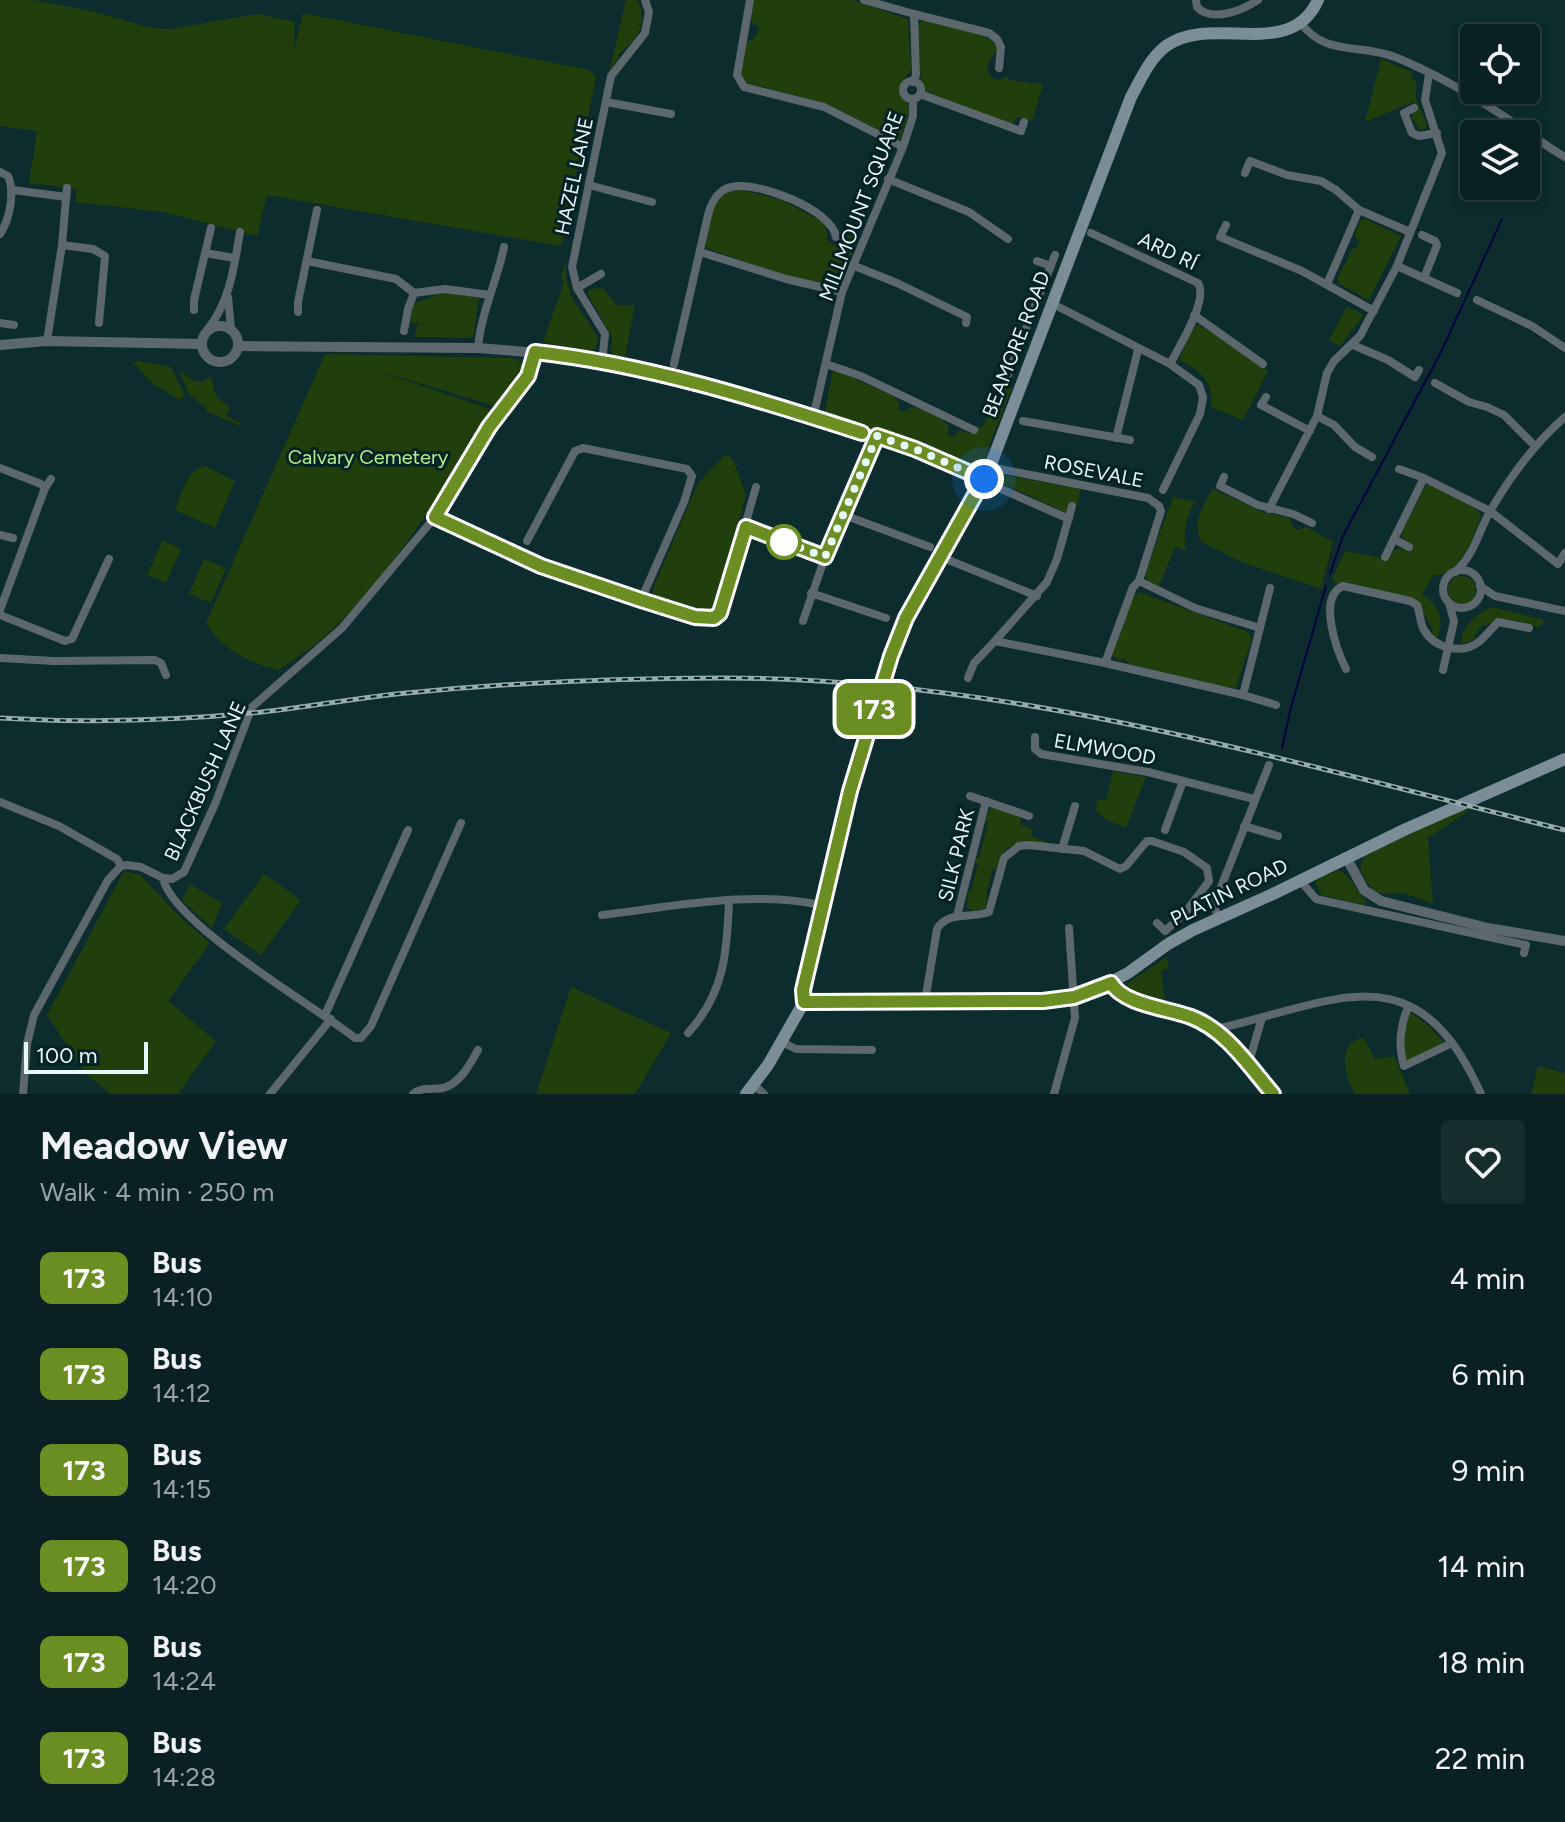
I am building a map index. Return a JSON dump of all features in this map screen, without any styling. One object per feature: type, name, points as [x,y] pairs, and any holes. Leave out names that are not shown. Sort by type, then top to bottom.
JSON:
[{"type":"main road","points":[[1301,23],[1318,0]]},
{"type":"main road","name":"BEAMORE ROAD","points":[[804,1002],[803,990],[850,791],[891,656],[906,618],[989,477],[1131,97],[1145,70],[1172,42],[1194,34],[1274,34],[1301,23]]},
{"type":"main road","name":"PLATIN ROAD","points":[[804,1002],[1043,1001],[1074,997],[1111,983],[1174,940],[1219,918],[1565,759]]},
{"type":"main road","points":[[755,1091],[804,1002]]},
{"type":"street","name":"HAZEL LANE","points":[[602,363],[605,334],[577,288],[572,267],[606,102],[616,67],[645,33],[649,12],[645,0]]},
{"type":"street","points":[[750,0],[737,75],[744,87],[824,107],[903,147]]},
{"type":"street","points":[[864,0],[992,35],[1001,47],[999,68]]},
{"type":"street","points":[[1196,0],[1197,7],[1207,14],[1237,12],[1258,0]]},
{"type":"street","name":"MILLMOUNT SQUARE","points":[[913,82],[916,75],[914,14]]},
{"type":"street","points":[[1301,23],[1310,35],[1324,44],[1384,54],[1429,74],[1487,106],[1565,157]]},
{"type":"street","points":[[745,31],[756,32]]},
{"type":"street","points":[[1269,509],[1317,416],[1327,372],[1334,361],[1353,345],[1397,266],[1442,153],[1425,100],[1429,74]]},
{"type":"street","name":"MILLMOUNT SQUARE","points":[[813,418],[842,292],[913,116],[920,86],[907,83],[903,90],[905,96],[916,96]]},
{"type":"street","points":[[916,96],[1021,131],[1024,122]]},
{"type":"street","points":[[606,102],[671,114]]},
{"type":"street","points":[[1414,108],[1404,113],[1412,133],[1419,136],[1437,133]]},
{"type":"street","points":[[1245,173],[1250,161],[1287,175],[1321,181],[1359,210],[1410,232]]},
{"type":"street","points":[[0,172],[8,176],[13,190],[0,234]]},
{"type":"street","points":[[888,179],[991,220],[1008,239]]},
{"type":"street","points":[[589,185],[652,202]]},
{"type":"street","points":[[674,364],[710,207],[719,194],[732,187],[761,190],[795,201],[831,224],[836,237]]},
{"type":"street","points":[[13,190],[66,193],[62,245],[47,341]]},
{"type":"street","points":[[298,312],[317,210]]},
{"type":"street","points":[[1327,284],[1359,210]]},
{"type":"street","points":[[1226,225],[1220,237],[1327,284],[1374,311]]},
{"type":"street","points":[[194,310],[211,228]]},
{"type":"street","points":[[207,330],[219,325],[231,329],[237,336],[239,346],[234,356],[219,362],[205,354],[202,344],[207,330],[219,314],[228,292],[240,232]]},
{"type":"street","name":"ARD RÍ","points":[[1091,233],[1198,283],[1202,297],[1170,364]]},
{"type":"street","points":[[1422,235],[1434,240],[1437,245],[1424,278]]},
{"type":"street","points":[[62,245],[93,249],[105,256],[99,323]]},
{"type":"street","points":[[478,348],[486,303],[498,278],[504,247]]},
{"type":"street","points":[[700,252],[786,279],[842,292]]},
{"type":"street","points":[[205,253],[235,258]]},
{"type":"street","points":[[1005,382],[1055,255]]},
{"type":"street","points":[[307,261],[396,279],[414,293],[445,289],[490,295]]},
{"type":"street","points":[[1037,261],[1051,266]]},
{"type":"street","points":[[852,265],[967,317],[966,323]]},
{"type":"street","points":[[1397,266],[1457,293]]},
{"type":"street","points":[[577,288],[601,274]]},
{"type":"street","points":[[228,292],[231,329]]},
{"type":"street","points":[[404,331],[414,293]]},
{"type":"street","points":[[1477,300],[1532,326],[1565,348]]},
{"type":"street","points":[[1053,304],[1194,379],[1203,397],[1200,414],[1163,490]]},
{"type":"street","points":[[1194,315],[1263,364]]},
{"type":"street","points":[[0,323],[14,325]]},
{"type":"street","points":[[0,345],[47,341],[202,344]]},
{"type":"street","points":[[1353,345],[1388,360],[1415,377],[1419,370]]},
{"type":"street","points":[[239,346],[478,348],[602,363],[737,393],[877,436],[989,477],[1069,519]]},
{"type":"street","points":[[1116,438],[1138,350]]},
{"type":"street","name":"BLACKBUSH LANE","points":[[163,878],[178,877],[188,866],[252,707],[342,628],[435,517],[489,427],[528,376],[535,355]]},
{"type":"street","points":[[826,364],[861,376],[974,430]]},
{"type":"street","points":[[1010,369],[1026,375]]},
{"type":"street","points":[[1435,383],[1469,402],[1499,412],[1534,445]]},
{"type":"street","points":[[1266,397],[1261,405],[1310,431]]},
{"type":"street","points":[[903,409],[908,399]]},
{"type":"street","points":[[1317,416],[1334,425],[1352,444],[1372,457]]},
{"type":"street","points":[[1443,670],[1454,621],[1444,594],[1444,583],[1469,558],[1490,511],[1534,445],[1565,417]]},
{"type":"street","points":[[1023,421],[1130,440]]},
{"type":"street","points":[[951,433],[956,424]]},
{"type":"street","points":[[803,621],[825,557],[877,436]]},
{"type":"street","points":[[527,541],[575,451],[583,448],[687,469],[692,476],[684,502],[641,600]]},
{"type":"street","points":[[0,468],[45,488]]},
{"type":"street","points":[[1399,469],[1490,511],[1561,566],[1565,553]]},
{"type":"street","name":"ROSEVALE","points":[[989,477],[1155,501],[1159,506],[1160,518],[1140,570],[1139,581],[1133,587],[1105,663]]},
{"type":"street","points":[[1224,477],[1220,486],[1269,509],[1302,517],[1312,523]]},
{"type":"street","points":[[1385,557],[1424,478]]},
{"type":"street","points":[[51,479],[0,612],[65,641],[72,639],[109,559]]},
{"type":"street","points":[[435,517],[541,566],[695,617],[714,618],[720,613],[756,487]]},
{"type":"street","name":"ROSEVALE","points":[[968,678],[984,649],[1037,596],[1052,571],[1072,506]]},
{"type":"street","points":[[844,515],[930,547]]},
{"type":"street","points":[[1297,526],[1302,517]]},
{"type":"street","points":[[746,527],[825,557]]},
{"type":"street","points":[[0,535],[13,538]]},
{"type":"street","points":[[1394,539],[1409,547]]},
{"type":"street","points":[[941,557],[1037,596]]},
{"type":"street","points":[[1469,558],[1472,574],[1480,586],[1495,596],[1565,611]]},
{"type":"street","points":[[1455,572],[1472,574]]},
{"type":"street","points":[[1139,581],[1195,608],[1260,628]]},
{"type":"street","points":[[1346,669],[1331,623],[1333,595],[1343,586],[1417,605],[1422,626],[1428,635],[1437,644],[1448,648],[1460,649],[1479,642],[1498,622],[1529,628]]},
{"type":"street","points":[[1477,600],[1480,586]]},
{"type":"street","points":[[1243,695],[1270,588]]},
{"type":"street","points":[[811,593],[886,618]]},
{"type":"street","points":[[1454,621],[1477,600],[1495,596]]},
{"type":"street","points":[[1449,603],[1467,607]]},
{"type":"street","points":[[995,641],[1105,663],[1276,705]]},
{"type":"street","points":[[0,658],[155,660],[161,663],[166,675]]},
{"type":"street","name":"ELMWOOD","points":[[1035,737],[1035,749],[1041,754],[1148,772],[1254,799]]},
{"type":"street","points":[[1219,918],[1212,902],[1221,887],[1269,765]]},
{"type":"street","points":[[1165,830],[1183,781]]},
{"type":"street","name":"SILK PARK","points":[[970,796],[1029,816]]},
{"type":"street","name":"SILK PARK","points":[[957,916],[986,801]]},
{"type":"street","points":[[0,802],[59,826],[117,859],[121,866]]},
{"type":"street","points":[[1062,849],[1075,806]]},
{"type":"street","points":[[23,1094],[27,1044],[34,1015],[84,920],[108,880],[121,866],[133,865],[163,878],[173,899],[188,915],[355,1038],[361,1038],[367,1033],[461,823]]},
{"type":"street","points":[[1244,826],[1278,836]]},
{"type":"street","points":[[270,1094],[328,1017],[408,830]]},
{"type":"street","name":"SILK PARK","points":[[925,1001],[937,929],[947,919],[989,912],[1004,858],[1011,851],[1029,845],[1084,851],[1120,869],[1143,844],[1152,841],[1184,852],[1207,868],[1209,881],[1185,913],[1165,931],[1157,923]]},
{"type":"street","points":[[1346,857],[1359,883],[1370,895],[1423,918],[1526,945],[1524,953]]},
{"type":"street","points":[[1300,880],[1316,899],[1565,941]]},
{"type":"street","points":[[602,915],[729,902],[800,900],[824,906]]},
{"type":"street","points":[[688,1033],[701,1019],[716,992],[728,927],[729,902]]},
{"type":"street","points":[[1054,1094],[1075,1018],[1069,928]]},
{"type":"street","points":[[1111,983],[1114,989],[1130,1000],[1193,1018],[1216,1029],[1273,1094]]},
{"type":"street","points":[[1216,1029],[1336,998],[1361,994],[1381,996],[1409,1006],[1444,1032],[1481,1094]]},
{"type":"street","points":[[1409,1006],[1404,1014],[1401,1045],[1404,1066],[1452,1043]]},
{"type":"street","points":[[1248,1065],[1262,1018]]},
{"type":"street","points":[[782,1042],[796,1049],[872,1050]]},
{"type":"street","points":[[413,1094],[423,1088],[442,1088],[453,1084],[466,1071],[478,1050]]},
{"type":"green space","points":[[0,0],[34,0],[95,12],[151,28],[170,29],[257,14],[295,22],[294,49],[303,13],[589,70],[595,75],[595,83],[561,246],[267,195],[257,236],[163,212],[75,202],[77,189],[29,183],[37,131],[0,126]]},
{"type":"green space","points":[[626,0],[637,0],[641,9],[641,24],[609,72]]},
{"type":"green space","points":[[754,0],[852,0],[908,19],[911,70],[901,84],[900,92],[910,108],[901,138],[898,140],[827,104],[744,82],[740,75],[747,42],[756,37],[759,28],[750,20]]},
{"type":"green space","points":[[927,21],[978,34],[994,44],[998,50],[987,68],[992,78],[998,80],[1008,76],[1009,80],[1043,84],[1032,121],[1017,117],[1012,125],[925,91],[921,82],[917,26]]},
{"type":"green space","points":[[1381,59],[1412,72],[1411,78],[1416,80],[1416,99],[1427,124],[1425,129],[1420,130],[1411,116],[1417,110],[1413,102],[1365,122]]},
{"type":"green space","points":[[738,189],[782,200],[826,224],[827,240],[833,245],[842,244],[847,235],[860,237],[838,284],[791,278],[706,248],[709,220],[716,203]]},
{"type":"green space","points":[[1365,219],[1401,236],[1369,300],[1339,284],[1337,279],[1353,248],[1357,248],[1360,242],[1354,236],[1360,221]]},
{"type":"green space","points":[[566,260],[570,295],[598,337],[596,348],[588,352],[543,342],[564,282],[561,277]]},
{"type":"green space","points":[[603,288],[617,305],[635,305],[625,357],[683,376],[614,359],[612,337],[587,293],[589,289]]},
{"type":"green space","points":[[444,292],[479,298],[474,334],[470,338],[415,337],[420,324],[410,322],[413,304]]},
{"type":"green space","points":[[1347,306],[1364,315],[1340,346],[1329,340]]},
{"type":"green space","points":[[1198,325],[1226,340],[1268,371],[1243,420],[1211,407],[1210,389],[1204,377],[1179,359],[1194,327]]},
{"type":"green space","name":"Calvary Cemetery","points":[[325,354],[512,358],[523,366],[499,405],[495,406],[369,368],[493,410],[436,500],[371,588],[323,638],[278,670],[237,654],[220,641],[206,623]]},
{"type":"green space","points":[[133,362],[171,367],[185,395],[179,400],[152,383]]},
{"type":"green space","points":[[833,369],[894,396],[899,402],[898,409],[905,412],[915,407],[936,416],[949,426],[947,434],[953,437],[960,430],[972,434],[976,426],[982,428],[1002,383],[1012,388],[987,451],[990,453],[984,467],[975,472],[824,418]]},
{"type":"green space","points":[[179,370],[194,381],[201,382],[211,377],[216,396],[230,408],[226,416],[240,423],[240,426],[206,411],[189,394]]},
{"type":"green space","points":[[726,454],[733,460],[746,495],[716,607],[705,614],[660,600],[653,595],[653,588],[698,483]]},
{"type":"green space","points":[[206,466],[235,481],[215,528],[175,510],[189,477]]},
{"type":"green space","points":[[1003,475],[1081,489],[1077,505],[1071,502],[1067,513],[992,479]]},
{"type":"green space","points":[[1426,485],[1465,501],[1481,514],[1471,543],[1459,562],[1443,574],[1434,575],[1422,594],[1433,604],[1441,619],[1437,639],[1431,633],[1433,630],[1416,600],[1347,582],[1336,584],[1332,579],[1345,551],[1388,559],[1396,549],[1409,550],[1411,544],[1401,533]]},
{"type":"green space","points":[[1213,489],[1263,512],[1290,518],[1293,528],[1307,527],[1333,542],[1321,589],[1241,562],[1202,542],[1198,521]]},
{"type":"green space","points":[[1173,497],[1195,502],[1186,526],[1186,551],[1175,547],[1159,586],[1148,581],[1145,572]]},
{"type":"green space","points":[[163,540],[181,549],[166,583],[147,575]]},
{"type":"green space","points":[[204,559],[226,568],[211,603],[189,594]]},
{"type":"green space","points":[[1462,576],[1472,580],[1476,590],[1472,600],[1462,604],[1452,600],[1448,590],[1452,580]]},
{"type":"green space","points":[[1139,592],[1248,632],[1250,645],[1236,687],[1227,688],[1131,665],[1122,658],[1120,662],[1112,654],[1133,598]]},
{"type":"green space","points":[[1489,608],[1544,620],[1540,627],[1499,620],[1482,625],[1474,637],[1476,639],[1462,644],[1466,627]]},
{"type":"green space","points":[[1113,771],[1146,777],[1126,828],[1105,819],[1096,811],[1097,799],[1106,800]]},
{"type":"green space","points":[[991,807],[1020,816],[1021,825],[1033,829],[1031,836],[1051,844],[1017,844],[1005,851],[996,869],[993,868],[985,908],[972,911],[967,907],[968,891],[971,891],[978,864],[975,863],[976,858],[979,858],[988,822],[985,821]]},
{"type":"green space","points":[[1461,809],[1468,811],[1428,838],[1433,904],[1409,895],[1380,893],[1370,886],[1361,870],[1365,856]]},
{"type":"green space","points":[[1338,870],[1346,875],[1366,900],[1365,905],[1321,895],[1315,881]]},
{"type":"green space","points":[[124,871],[140,875],[210,943],[168,1001],[216,1041],[178,1094],[111,1094],[87,1075],[47,1015]]},
{"type":"green space","points":[[264,874],[301,900],[261,955],[224,929]]},
{"type":"green space","points":[[190,884],[222,903],[212,928],[182,900]]},
{"type":"green space","points":[[1167,957],[1169,967],[1161,971],[1165,1000],[1126,990],[1128,983]]},
{"type":"green space","points":[[571,987],[671,1033],[635,1094],[536,1094]]},
{"type":"green space","points":[[1410,1012],[1430,1027],[1445,1044],[1410,1061],[1405,1060],[1403,1052],[1406,1015]]},
{"type":"green space","points":[[1364,1038],[1375,1059],[1394,1056],[1410,1094],[1355,1094],[1346,1069],[1346,1052],[1349,1045]]},
{"type":"green space","points":[[1538,1066],[1565,1073],[1565,1094],[1531,1094]]},
{"type":"waterway","points":[[1330,574],[1343,536],[1441,352],[1502,219]]},
{"type":"waterway","points":[[1282,748],[1326,586]]},
{"type":"railway","points":[[0,718],[98,721],[197,717],[262,712],[396,694],[559,682],[722,678],[830,681],[936,692],[1148,728],[1565,830]]},
{"type":"bus line","name":"173","points":[[862,433],[737,393],[602,363],[535,352],[528,376],[489,427],[435,517],[541,566],[695,617],[714,618],[720,613],[746,527],[825,557],[877,436],[984,479],[923,585],[891,656],[850,791],[803,990],[804,1002],[1043,1001],[1074,997],[1111,983],[1114,989],[1130,1000],[1155,1005],[1216,1029],[1273,1094]]},
{"type":"route","points":[[784,542],[772,537],[825,557],[877,436],[984,479]]}]
